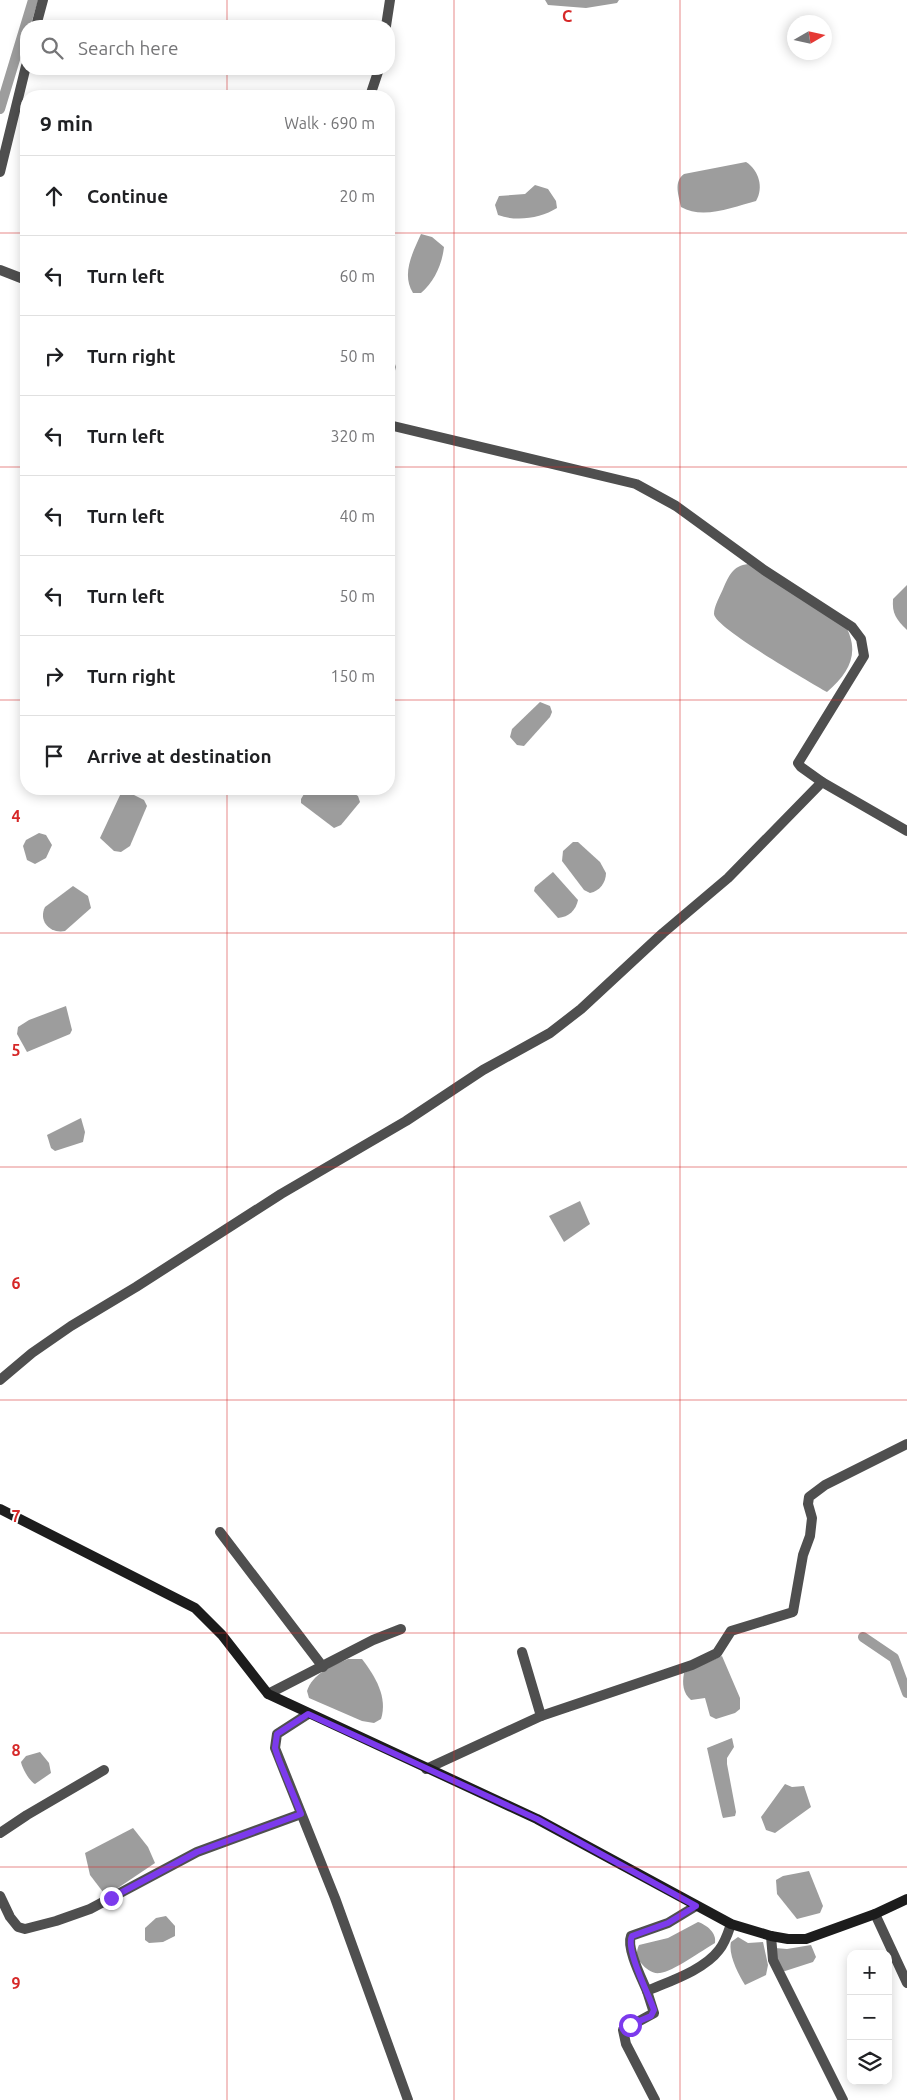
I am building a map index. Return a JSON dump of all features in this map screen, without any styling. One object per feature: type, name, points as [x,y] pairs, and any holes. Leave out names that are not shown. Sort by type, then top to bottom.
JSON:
[{"type":"main road","points":[[0,1509],[196,1608],[222,1635],[268,1694],[537,1819],[731,1924],[788,1940],[806,1939],[875,1914],[907,1899]]},
{"type":"street","points":[[38,20],[43,0]]},
{"type":"street","points":[[387,20],[390,0]]},
{"type":"street","points":[[20,90],[24,75]]},
{"type":"street","points":[[372,90],[377,75]]},
{"type":"street","points":[[0,172],[20,90]]},
{"type":"street","points":[[0,270],[20,278]]},
{"type":"street","points":[[395,426],[636,484],[676,506],[764,570],[852,627],[861,639],[864,656],[798,762],[801,768],[822,782],[907,831]]},
{"type":"street","points":[[0,1380],[32,1353],[71,1326],[136,1287],[281,1194],[414,1116],[483,1070],[550,1033],[581,1010],[663,934],[728,878],[822,782]]},
{"type":"street","points":[[426,1769],[541,1716],[692,1665],[717,1653],[731,1631],[793,1612],[804,1555],[810,1536],[812,1518],[808,1504],[809,1497],[825,1485],[907,1444]]},
{"type":"street","points":[[220,1532],[323,1667]]},
{"type":"street","points":[[268,1694],[374,1640],[401,1629]]},
{"type":"street","points":[[522,1652],[541,1716]]},
{"type":"street","points":[[308,1714],[277,1734],[275,1748],[356,1954],[408,2100]]},
{"type":"street","points":[[0,1833],[104,1770]]},
{"type":"street","points":[[0,1896],[10,1917],[18,1927],[26,1929],[49,1923],[90,1909],[197,1852],[301,1814]]},
{"type":"street","points":[[655,2100],[622,2033],[625,2027],[654,2014],[629,1940],[632,1936],[668,1923],[696,1906]]},
{"type":"street","points":[[875,1914],[907,1983]]},
{"type":"street","points":[[647,1991],[677,1978],[709,1959],[719,1951],[731,1924]]},
{"type":"street","points":[[772,1936],[773,1960],[843,2100]]},
{"type":"shaded area","points":[[545,0],[619,0],[617,3],[586,8],[548,5]]},
{"type":"shaded area","points":[[746,162],[757,174],[759,180],[760,191],[756,201],[728,209],[708,212],[690,211],[681,207],[678,185],[684,174]]},
{"type":"shaded area","points":[[535,185],[548,189],[556,201],[557,208],[529,218],[513,218],[498,215],[495,205],[499,196],[525,194]]},
{"type":"shaded area","points":[[421,234],[432,237],[444,247],[439,267],[426,289],[421,293],[413,293],[408,278],[408,271]]},
{"type":"shaded area","points":[[748,564],[844,623],[852,643],[850,661],[842,677],[827,692],[784,667],[718,621],[714,614],[715,608],[730,575],[735,569]]},
{"type":"shaded area","points":[[907,585],[907,630],[895,616],[893,599]]},
{"type":"shaded area","points":[[540,702],[550,706],[552,712],[550,717],[524,746],[517,745],[510,737],[512,729]]},
{"type":"shaded area","points":[[120,795],[134,795],[144,800],[147,806],[130,846],[121,852],[114,851],[100,838]]},
{"type":"shaded area","points":[[303,795],[356,795],[360,802],[341,825],[334,828],[301,803]]},
{"type":"shaded area","points":[[39,833],[46,835],[52,845],[46,858],[35,864],[27,860],[23,846],[26,840]]},
{"type":"shaded area","points":[[573,842],[578,842],[600,862],[606,873],[602,886],[594,892],[590,893],[584,890],[562,861],[563,851]]},
{"type":"shaded area","points":[[553,872],[578,900],[576,907],[571,912],[558,918],[534,891],[535,887]]},
{"type":"shaded area","points":[[73,886],[88,896],[91,908],[65,931],[50,928],[44,922],[43,912],[45,907]]},
{"type":"shaded area","points":[[66,1006],[72,1030],[70,1034],[27,1052],[17,1034],[18,1027],[29,1020]]},
{"type":"shaded area","points":[[81,1118],[85,1132],[83,1142],[55,1151],[51,1148],[47,1135]]},
{"type":"shaded area","points":[[580,1201],[590,1224],[564,1242],[549,1216]]},
{"type":"shaded area","points":[[722,1656],[740,1698],[740,1709],[735,1713],[716,1719],[710,1716],[705,1698],[691,1700],[688,1697],[683,1685],[683,1677],[684,1673]]},
{"type":"shaded area","points":[[348,1659],[362,1659],[379,1687],[383,1711],[381,1719],[374,1723],[362,1721],[309,1698],[307,1691],[318,1675]]},
{"type":"shaded area","points":[[732,1738],[734,1747],[727,1758],[727,1764],[736,1812],[735,1816],[723,1818],[707,1748]]},
{"type":"shaded area","points":[[40,1752],[49,1763],[51,1773],[35,1784],[27,1775],[21,1762],[26,1756]]},
{"type":"shaded area","points":[[785,1784],[792,1787],[804,1786],[811,1807],[775,1833],[766,1830],[761,1817]]},
{"type":"shaded area","points":[[133,1828],[148,1847],[155,1863],[106,1896],[90,1875],[85,1853]]},
{"type":"shaded area","points":[[809,1871],[823,1906],[820,1913],[797,1919],[777,1894],[776,1880],[783,1876]]},
{"type":"shaded area","points":[[166,1916],[175,1926],[175,1936],[163,1942],[149,1943],[145,1940],[145,1928],[156,1918]]},
{"type":"shaded area","points":[[698,1922],[711,1930],[715,1943],[665,1972],[654,1973],[649,1971],[639,1961],[637,1950],[639,1945],[668,1938]]},
{"type":"shaded area","points":[[738,1937],[748,1943],[763,1942],[768,1965],[766,1975],[745,1985],[732,1958],[730,1947],[731,1942]]},
{"type":"shaded area","points":[[811,1945],[816,1957],[813,1962],[782,1972],[778,1966],[775,1948],[787,1949]]},
{"type":"waterway","points":[[27,20],[33,0]]},
{"type":"waterway","points":[[0,109],[20,43]]},
{"type":"waterway","points":[[863,1637],[894,1658],[907,1693]]},
{"type":"route","points":[[111,1898],[197,1852],[290,1820],[301,1814],[275,1748],[277,1734],[308,1714],[537,1819],[696,1906],[668,1923],[632,1936],[629,1940],[654,2010],[654,2014],[651,2016],[630,2025]]}]
